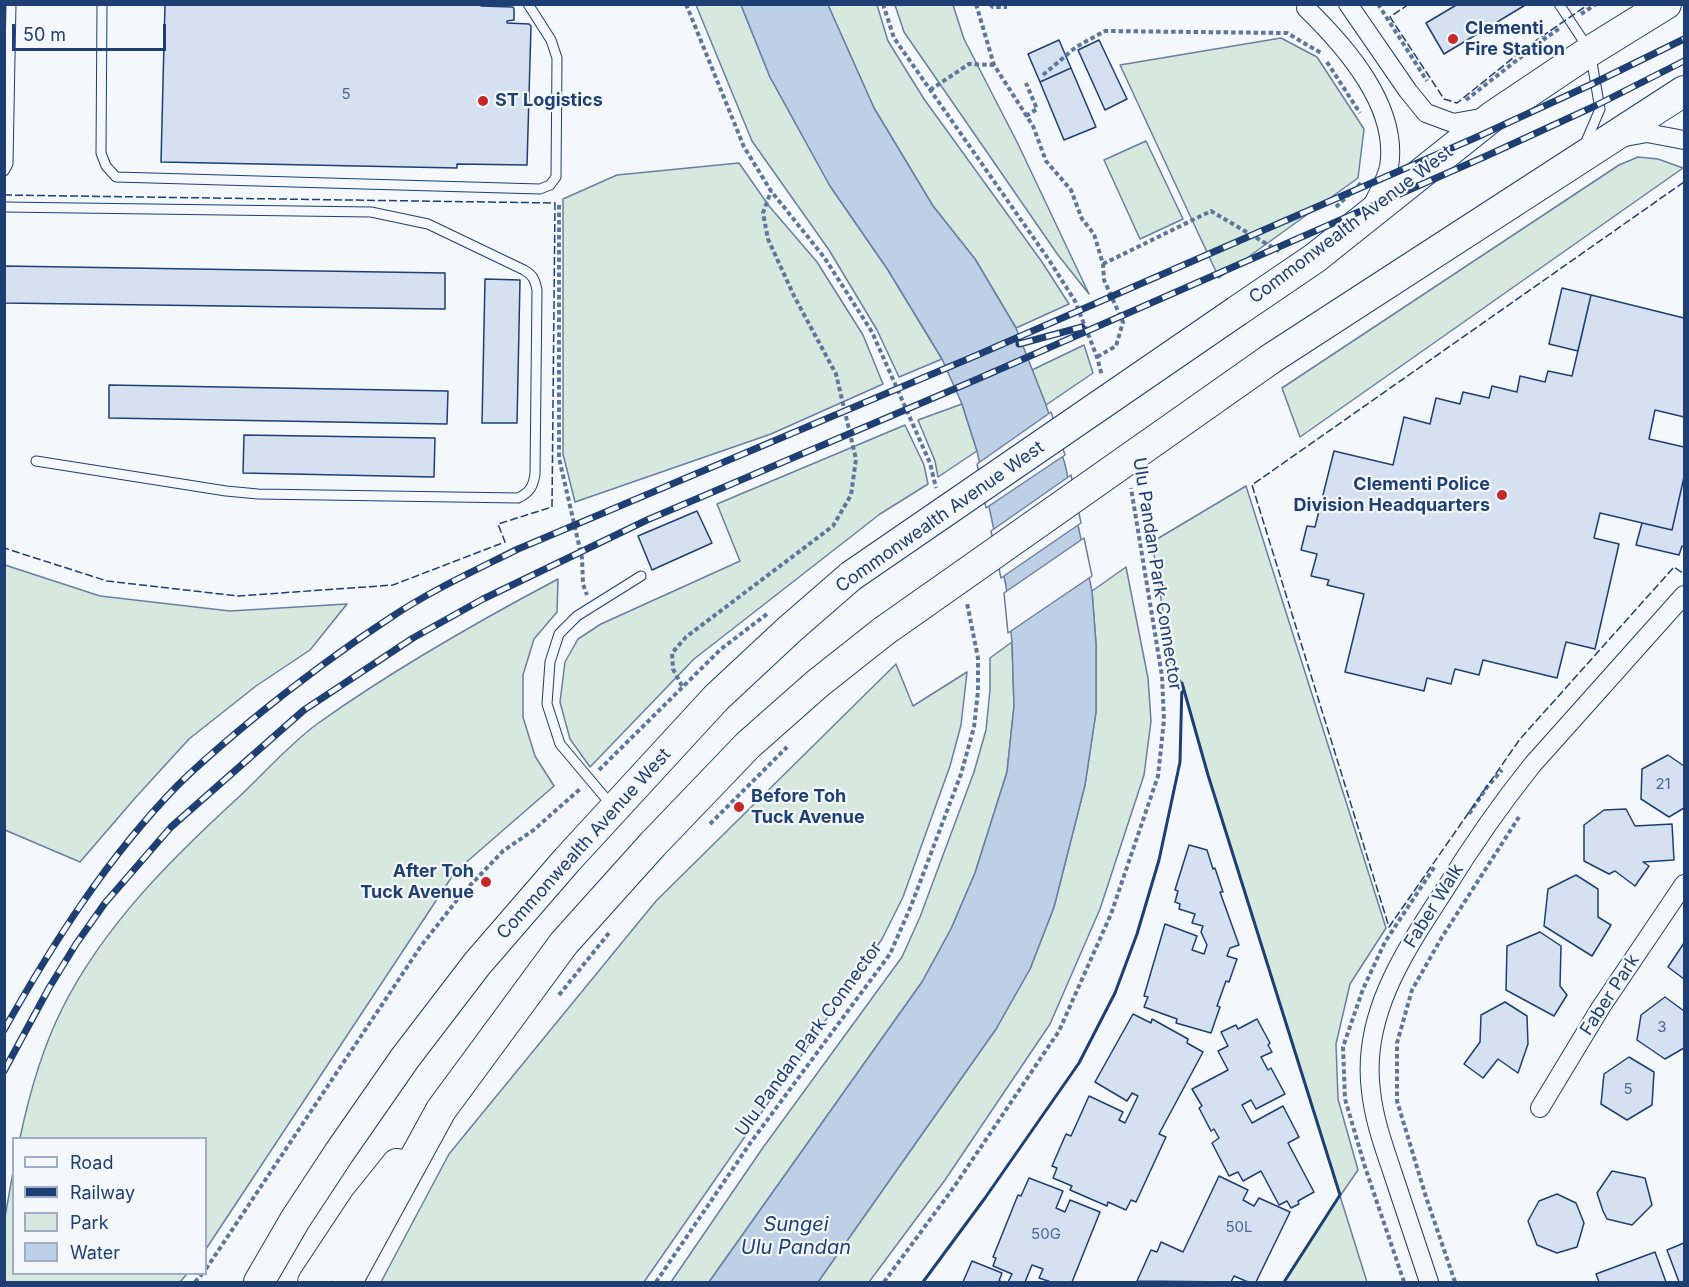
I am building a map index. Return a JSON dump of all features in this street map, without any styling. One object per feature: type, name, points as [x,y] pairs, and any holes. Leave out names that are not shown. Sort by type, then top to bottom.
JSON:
[{"type":"main road","name":"Commonwealth Avenue West","points":[[260,1277],[339,1153],[405,1058],[477,964],[614,808],[716,698],[790,629],[851,576],[1315,258],[1493,116],[1590,51],[1666,4]]},
{"type":"main road","points":[[313,1282],[364,1205],[441,1110],[564,943],[653,844],[748,745],[817,684],[884,631],[1272,358],[1684,91]]},
{"type":"main road","points":[[347,1282],[441,1110]]},
{"type":"street","points":[[1348,4],[1408,91],[1426,113],[1453,123],[1493,116]]},
{"type":"street","points":[[1308,6],[1354,60],[1380,106],[1389,136],[1389,168],[1367,217]]},
{"type":"street","points":[[1589,153],[1628,136],[1647,133],[1684,140]]},
{"type":"street","name":"Faber Walk","points":[[1429,1282],[1377,1126],[1370,1090],[1370,1050],[1379,1007],[1399,961],[1478,836],[1533,764],[1684,595]]},
{"type":"street","name":"Faber Park","points":[[1540,1108],[1601,1006],[1684,884]]},
{"type":"lane","points":[[4,171],[8,164],[11,4]]},
{"type":"lane","points":[[102,4],[101,153],[106,166],[116,177],[540,189],[550,185],[556,177],[557,58],[551,40],[528,4]]},
{"type":"lane","points":[[1559,4],[1590,51],[1600,109],[1589,153]]},
{"type":"lane","points":[[4,207],[371,212],[428,224],[531,274],[537,290],[535,474],[533,485],[528,493],[518,498],[258,494],[36,461]]},
{"type":"lane","points":[[614,808],[560,744],[547,704],[550,662],[559,634],[577,616],[641,576]]},
{"type":"path","points":[[686,4],[744,147],[771,191],[824,257],[872,332],[930,463],[938,495]]},
{"type":"path","points":[[884,4],[894,38],[1049,260],[1075,301],[1097,357],[1104,382]]},
{"type":"path","points":[[976,4],[994,64],[1033,126],[1046,161],[1071,190],[1082,219],[1094,234],[1103,264],[1104,280],[1123,322],[1116,346],[1097,357]]},
{"type":"path","points":[[990,4],[993,7],[1007,7]]},
{"type":"path","points":[[1378,4],[1431,88]]},
{"type":"path","points":[[1459,106],[1540,42],[1596,4]]},
{"type":"path","points":[[1043,75],[1076,47],[1105,31],[1287,33],[1322,53],[1363,117]]},
{"type":"path","points":[[930,90],[969,64],[994,64]]},
{"type":"path","points":[[1026,83],[1037,109],[1026,116]]},
{"type":"path","points":[[1335,208],[1368,176]]},
{"type":"path","points":[[682,686],[673,669],[672,652],[686,637],[833,526],[851,495],[856,459],[836,374],[794,296],[768,239],[763,213],[771,191]]},
{"type":"path","points":[[559,205],[559,458],[582,558],[583,584],[592,607]]},
{"type":"path","points":[[1103,264],[1211,211],[1285,255],[1275,261]]},
{"type":"path","name":"Ulu Pandan Park Connector","points":[[884,1282],[954,1187],[1059,1031],[1111,914],[1158,776],[1164,720],[1162,676],[1131,484]]},
{"type":"path","name":"Ulu Pandan Park Connector","points":[[656,1282],[751,1142],[890,954],[911,906],[961,774],[974,727],[978,691],[978,658],[966,598]]},
{"type":"path","points":[[207,1267],[421,946],[461,896],[503,851],[558,810],[721,649],[774,608]]},
{"type":"path","points":[[708,826],[789,745]]},
{"type":"path","points":[[1455,1282],[1397,1101],[1397,1043],[1412,990],[1442,937],[1523,811]]},
{"type":"path","points":[[554,1002],[614,928]]},
{"type":"green space","points":[[696,5],[741,5],[770,77],[830,186],[888,270],[942,359],[899,377],[877,330],[829,250],[752,141]]},
{"type":"green space","points":[[828,5],[877,5],[888,41],[924,99],[1042,262],[1069,304],[1016,328],[975,259],[933,206],[874,108]]},
{"type":"green space","points":[[895,5],[953,5],[964,39],[1018,144],[1089,294],[1058,255],[904,32]]},
{"type":"green space","points":[[1281,38],[1317,57],[1364,129],[1358,178],[1219,278],[1120,65]]},
{"type":"green space","points":[[1146,141],[1183,219],[1140,239],[1104,160]]},
{"type":"green space","points":[[1638,157],[1658,159],[1683,168],[1300,437],[1282,388],[1619,165]]},
{"type":"green space","points":[[739,163],[769,206],[817,262],[863,335],[883,384],[771,434],[575,502],[563,454],[563,199],[617,175]]},
{"type":"green space","points":[[1084,345],[1093,373],[1046,405],[1032,370]]},
{"type":"green space","points":[[962,404],[977,451],[938,477],[935,461],[918,420]]},
{"type":"green space","points":[[905,425],[924,465],[928,484],[880,514],[694,659],[590,767],[570,739],[560,702],[565,662],[578,639],[601,624],[740,561],[717,504]]},
{"type":"green space","points":[[1246,486],[1386,928],[1350,984],[1336,1044],[1338,1099],[1358,1170],[1340,1196],[1367,1282],[1284,1282],[1340,1195],[1208,775],[1182,683],[1172,669],[1152,542]]},
{"type":"green space","points":[[5,565],[100,596],[230,611],[347,604],[310,650],[256,686],[189,739],[80,862],[5,830]]},
{"type":"green space","points":[[1126,567],[1148,678],[1151,721],[1144,775],[1100,909],[1050,1024],[945,1180],[869,1282],[818,1282],[996,1029],[1030,969],[1054,907],[1085,785],[1096,712],[1096,644],[1092,591]]},
{"type":"green space","points":[[558,579],[557,612],[534,639],[523,675],[523,717],[535,756],[554,786],[455,872],[207,1247],[207,1137],[20,1137],[37,1072],[62,1009],[98,949],[141,894],[190,843],[317,724],[375,684],[496,612]]},
{"type":"green space","points":[[1012,642],[1014,706],[1007,772],[975,873],[951,929],[922,982],[709,1282],[671,1282],[762,1149],[902,957],[920,917],[974,772],[986,730],[990,658]]},
{"type":"green space","points":[[896,664],[913,706],[967,672],[961,725],[950,766],[903,897],[882,939],[644,1282],[381,1282],[449,1154],[656,901]]},
{"type":"green space","points":[[12,1178],[12,1275],[186,1275],[180,1282],[5,1282],[5,1217]]},
{"type":"water","name":"Sungei Ulu Pandan","points":[[741,5],[828,5],[874,108],[933,206],[975,259],[1016,328],[1046,405],[1065,464],[1092,591],[1096,644],[1096,712],[1085,785],[1054,907],[1030,969],[996,1029],[818,1282],[709,1282],[922,982],[951,929],[975,873],[1007,772],[1014,706],[1012,642],[1006,586],[977,451],[962,404],[942,359],[888,270],[830,186],[770,77]]},
{"type":"pier","points":[[1051,412],[1065,455],[986,508],[977,464]]},
{"type":"pier","points":[[1071,475],[1081,523],[1001,578],[991,531]]},
{"type":"pier","points":[[1084,538],[1092,576],[1008,633],[1004,593]]},
{"type":"building","points":[[165,4],[481,4],[481,6],[513,7],[514,20],[507,21],[507,23],[531,26],[527,165],[457,164],[457,168],[161,162]]},
{"type":"building","name":"Clementi Fire Station","points":[[1458,4],[1527,4],[1444,54],[1426,23]]},
{"type":"building","points":[[1059,40],[1071,68],[1040,82],[1028,54]]},
{"type":"building","points":[[1099,40],[1127,99],[1105,110],[1078,50]]},
{"type":"building","points":[[1071,68],[1096,127],[1064,140],[1040,82]]},
{"type":"building","points":[[4,266],[445,273],[445,309],[4,303]]},
{"type":"building","points":[[485,279],[520,280],[517,423],[482,423]]},
{"type":"building","points":[[1562,288],[1591,295],[1578,351],[1549,344]]},
{"type":"building","name":"Clementi Police Division Headquarters","points":[[1591,295],[1684,318],[1684,417],[1655,410],[1649,439],[1684,447],[1684,477],[1672,530],[1600,513],[1594,538],[1619,544],[1595,649],[1566,642],[1557,678],[1483,660],[1479,675],[1455,669],[1451,684],[1427,678],[1424,691],[1345,672],[1364,594],[1327,585],[1329,580],[1311,576],[1317,554],[1301,550],[1307,526],[1315,527],[1334,451],[1393,465],[1404,417],[1430,424],[1436,398],[1460,404],[1463,392],[1489,398],[1492,386],[1517,392],[1520,376],[1545,382],[1548,371],[1572,376]]},
{"type":"building","points":[[109,385],[448,391],[447,424],[109,418]]},
{"type":"building","points":[[244,435],[435,438],[434,477],[243,473]]},
{"type":"building","points":[[1684,477],[1684,547],[1682,546],[1679,555],[1636,545],[1642,523],[1672,530]]},
{"type":"building","points":[[697,511],[712,543],[652,570],[638,536]]},
{"type":"building","points":[[1668,755],[1684,766],[1684,808],[1669,817],[1641,799],[1642,769]]},
{"type":"building","points":[[1626,809],[1635,826],[1672,824],[1674,860],[1643,862],[1649,866],[1635,886],[1615,871],[1609,874],[1584,861],[1584,825],[1604,810]]},
{"type":"building","points":[[1189,845],[1207,850],[1213,869],[1215,868],[1223,892],[1220,892],[1239,945],[1230,948],[1227,956],[1237,959],[1217,1006],[1220,1007],[1211,1033],[1176,1023],[1177,1019],[1144,1007],[1148,997],[1144,996],[1165,924],[1197,936],[1192,950],[1204,954],[1207,945],[1201,932],[1203,926],[1192,923],[1195,914],[1179,909],[1180,904],[1175,902],[1178,891],[1175,890]]},
{"type":"building","points":[[1576,875],[1598,889],[1598,917],[1611,925],[1592,956],[1544,926],[1548,889]]},
{"type":"building","points":[[1540,932],[1561,946],[1560,986],[1567,995],[1554,1016],[1506,990],[1507,946]]},
{"type":"building","points":[[1684,943],[1684,979],[1668,967]]},
{"type":"building","points":[[1665,997],[1684,1011],[1684,1048],[1665,1059],[1637,1040],[1641,1015]]},
{"type":"building","points":[[1505,1002],[1527,1016],[1528,1044],[1518,1073],[1498,1059],[1483,1078],[1464,1064],[1480,1042],[1481,1015]]},
{"type":"building","points":[[1133,1014],[1151,1023],[1152,1019],[1188,1039],[1187,1043],[1203,1052],[1159,1134],[1166,1137],[1136,1202],[1131,1200],[1126,1210],[1108,1202],[1107,1206],[1070,1190],[1072,1186],[1053,1178],[1057,1168],[1052,1166],[1066,1134],[1071,1136],[1089,1096],[1123,1112],[1119,1120],[1125,1123],[1138,1096],[1132,1093],[1127,1101],[1095,1082]]},
{"type":"building","points":[[1257,1019],[1270,1043],[1268,1045],[1272,1052],[1261,1057],[1268,1070],[1271,1068],[1285,1094],[1256,1109],[1251,1100],[1242,1105],[1252,1123],[1283,1106],[1299,1137],[1288,1143],[1314,1192],[1291,1208],[1287,1201],[1279,1205],[1261,1171],[1243,1181],[1238,1172],[1229,1176],[1212,1143],[1219,1138],[1214,1129],[1211,1131],[1199,1108],[1202,1106],[1192,1089],[1228,1070],[1218,1051],[1228,1046],[1221,1032],[1236,1025],[1238,1029]]},
{"type":"building","points":[[1629,1057],[1654,1072],[1652,1105],[1627,1120],[1601,1104],[1604,1074]]},
{"type":"building","points":[[1612,1171],[1645,1178],[1652,1205],[1632,1225],[1607,1219],[1603,1211],[1597,1193]]},
{"type":"building","points":[[1219,1176],[1248,1190],[1243,1200],[1254,1206],[1259,1198],[1290,1212],[1256,1282],[1248,1282],[1234,1276],[1231,1282],[1137,1281],[1151,1250],[1157,1252],[1161,1242],[1183,1252]]},
{"type":"building","points":[[1029,1178],[1063,1191],[1056,1208],[1065,1212],[1070,1200],[1100,1212],[1072,1282],[1051,1282],[1039,1278],[1043,1269],[1032,1265],[1025,1282],[1008,1282],[1012,1274],[993,1266],[996,1258],[993,1257],[1018,1195],[1021,1196]]},
{"type":"building","points":[[1557,1194],[1576,1203],[1584,1223],[1577,1247],[1557,1253],[1537,1245],[1528,1221],[1539,1201]]},
{"type":"building","points":[[1684,1243],[1684,1282],[1679,1282],[1667,1250]]},
{"type":"building","points":[[1655,1252],[1666,1282],[1599,1282],[1596,1274]]},
{"type":"building","points":[[972,1261],[1002,1273],[999,1281],[1003,1282],[963,1282]]},
{"type":"railway","points":[[4,1030],[42,965],[104,872],[127,842],[177,786],[265,709],[335,656],[405,608],[518,549],[975,356],[1477,137],[1684,39]]},
{"type":"railway","points":[[4,1071],[76,944],[105,903],[171,827],[304,710],[413,638],[483,599],[647,520],[973,381],[1484,157],[1595,106],[1684,61]]},
{"type":"railway","points":[[1019,344],[1082,327]]},
{"type":"fence","points":[[1409,4],[1390,17],[1444,99],[1457,103],[1528,46],[1589,4]]},
{"type":"fence","points":[[1684,182],[1252,485],[1389,927],[1520,739],[1674,567],[1681,572],[1684,569]]},
{"type":"fence","points":[[4,195],[555,203],[552,507],[498,524],[505,542],[393,585],[238,596],[107,581],[4,548]]},
{"type":"wall","points":[[923,1282],[1079,1063],[1115,993],[1137,934],[1159,860],[1180,762],[1182,683],[1208,775],[1340,1195],[1284,1282]]},
{"type":"place","name":"Clementi Fire Station","points":[[1453,39]]},
{"type":"place","name":"ST Logistics","points":[[483,101]]},
{"type":"place","name":"Clementi Police Division Headquarters","points":[[1502,495]]},
{"type":"place","name":"Before Toh Tuck Avenue","points":[[739,807]]},
{"type":"place","name":"After Toh Tuck Avenue","points":[[486,882]]}]
